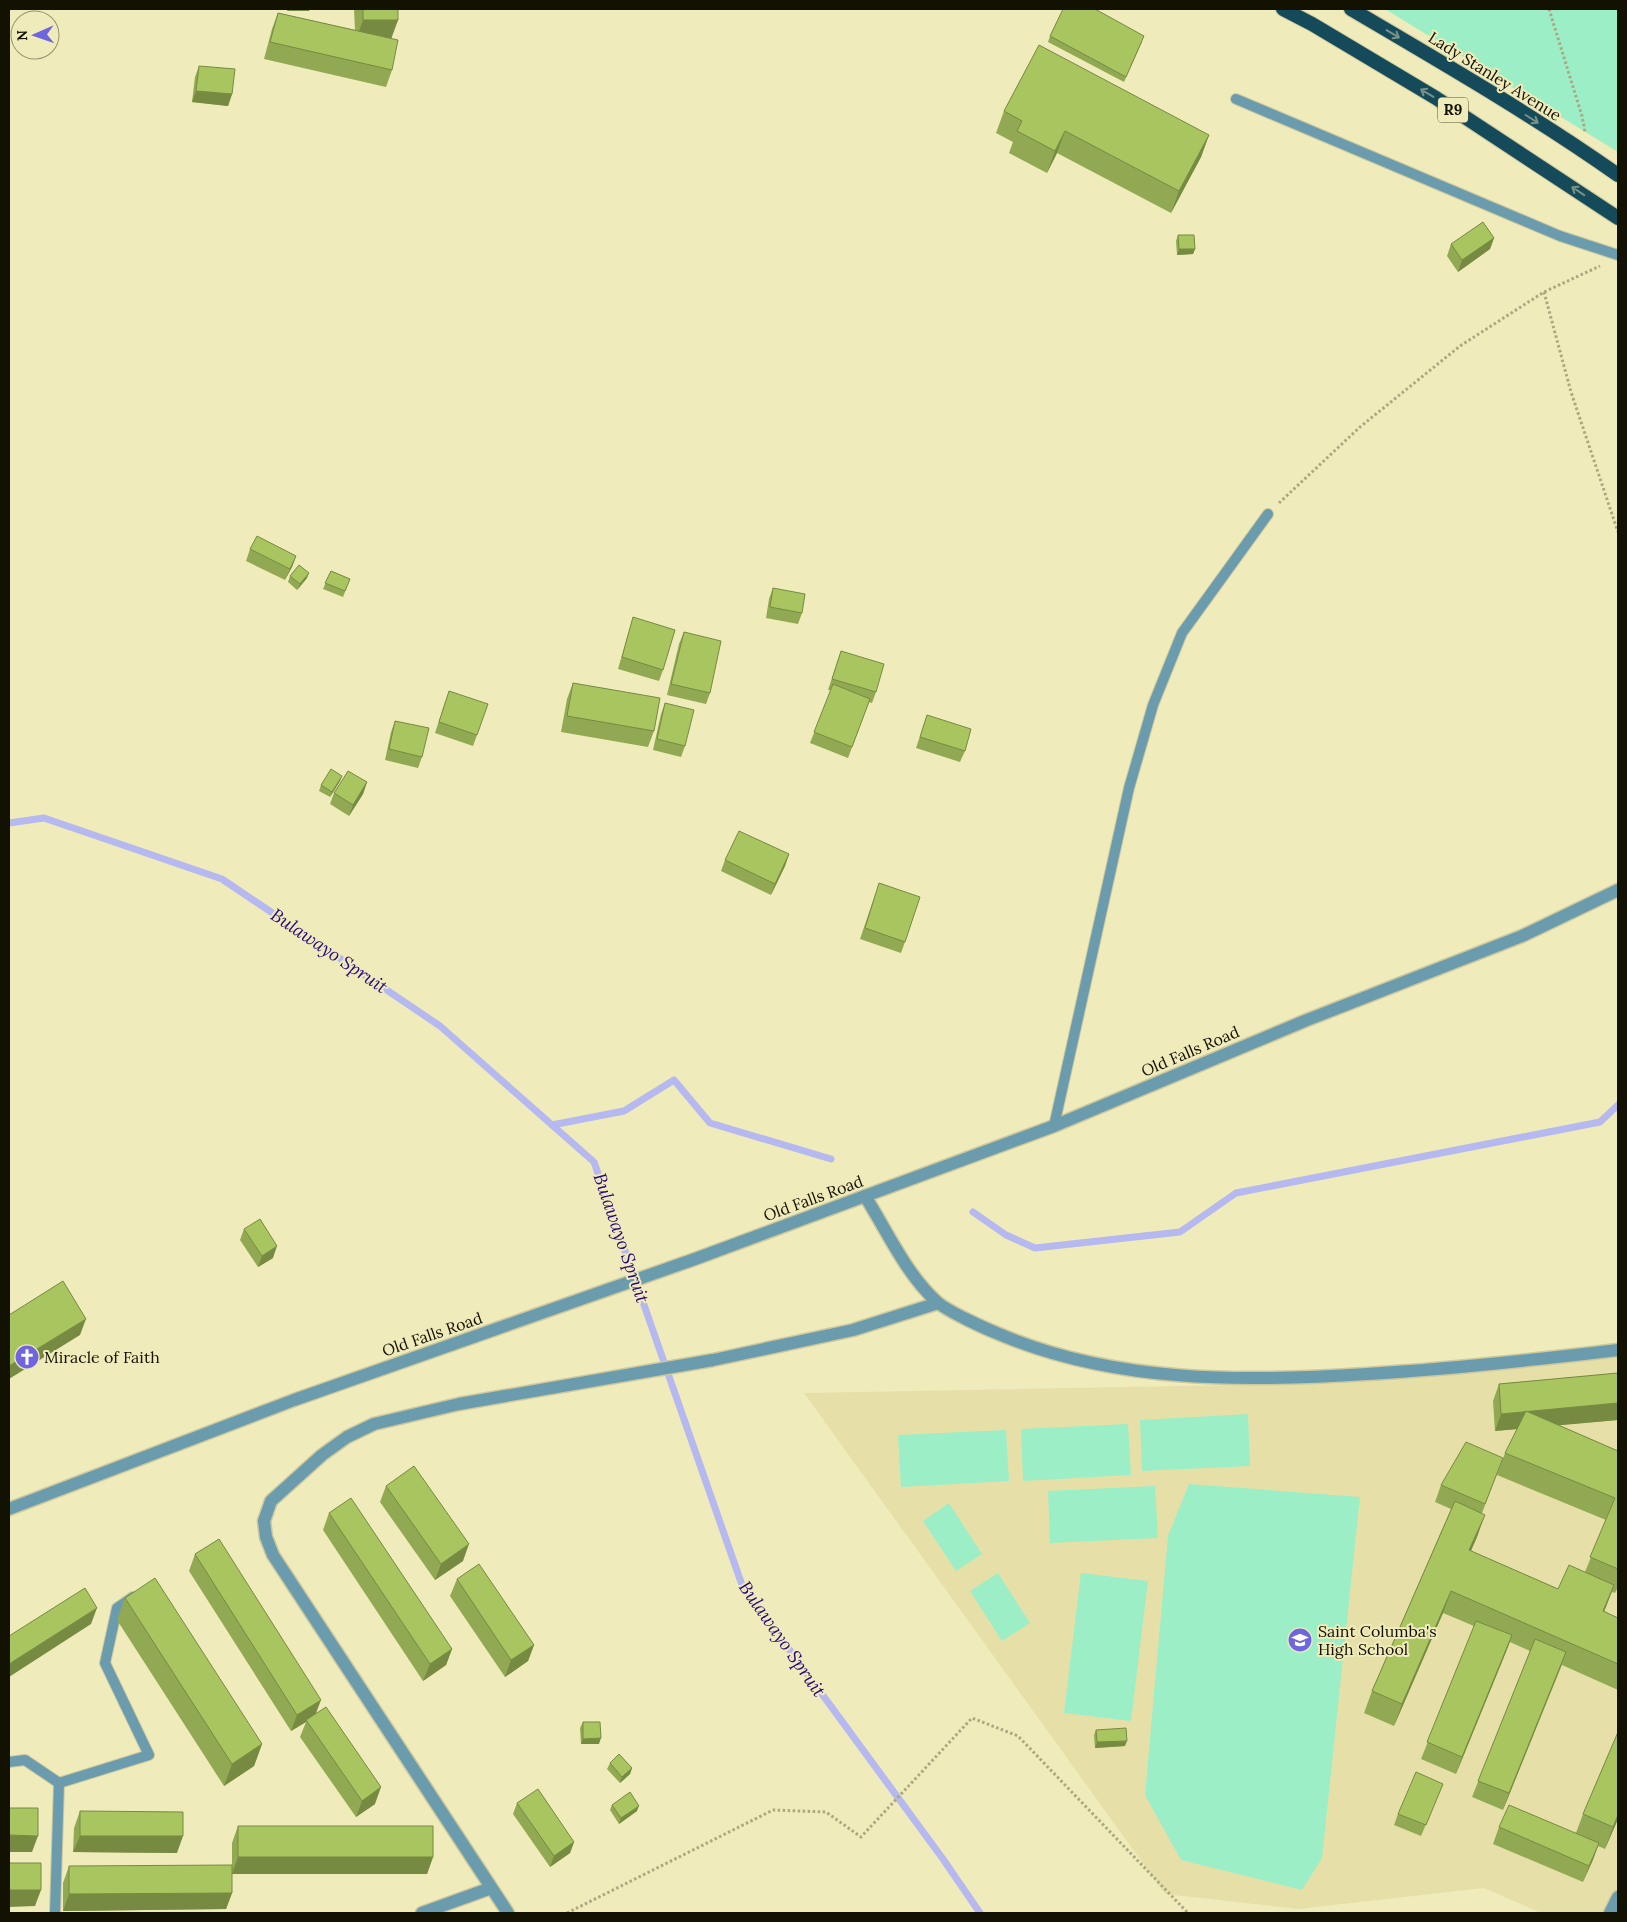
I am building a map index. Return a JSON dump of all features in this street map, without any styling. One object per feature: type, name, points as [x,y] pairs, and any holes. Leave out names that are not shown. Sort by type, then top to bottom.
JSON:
[{"type":"highway","name":"R9","points":[[1283,9],[1312,24],[1436,98],[1618,218]]},
{"type":"highway","name":"Lady Stanley Avenue","points":[[1351,9],[1454,70],[1589,154],[1618,175]]},
{"type":"street","name":"Old Falls Road","points":[[9,1509],[294,1400],[695,1259],[1054,1126],[1307,1020],[1522,936],[1618,890]]},
{"type":"street","points":[[865,1196],[917,1281],[938,1303],[986,1329],[1030,1347],[1062,1357],[1110,1367],[1183,1375],[1261,1378],[1340,1376],[1442,1370],[1618,1350]]},
{"type":"street","points":[[508,1913],[273,1555],[266,1537],[264,1522],[271,1501],[322,1455],[347,1437],[374,1424],[459,1404],[713,1360],[853,1330],[938,1303]]},
{"type":"street","points":[[422,1913],[491,1888]]},
{"type":"street","points":[[1610,1913],[1618,1897]]},
{"type":"lane","points":[[1236,99],[1560,236],[1618,255]]},
{"type":"lane","points":[[1054,1126],[1129,788],[1153,705],[1182,633],[1268,514]]},
{"type":"lane","points":[[59,1783],[148,1755],[105,1663],[117,1608],[145,1588]]},
{"type":"lane","points":[[9,1762],[25,1760],[59,1783]]},
{"type":"lane","points":[[55,1913],[59,1783]]},
{"type":"path","points":[[1549,9],[1582,116],[1589,154]]},
{"type":"path","points":[[1268,514],[1360,427],[1460,346],[1544,292],[1602,265]]},
{"type":"path","points":[[1544,292],[1571,392],[1618,532]]},
{"type":"path","points":[[567,1913],[773,1810],[826,1812],[861,1837],[972,1718],[1018,1736],[1188,1913]]},
{"type":"shaded area","name":"Saint Columba's High School","points":[[1618,1356],[1618,1887],[1606,1913],[1541,1913],[1484,1888],[1298,1909],[1165,1894],[804,1393],[1281,1384],[1521,1367]]},
{"type":"green space","points":[[1385,9],[1618,9],[1618,152]]},
{"type":"green space","points":[[1248,1414],[1250,1466],[1142,1471],[1140,1420]]},
{"type":"green space","points":[[1128,1424],[1131,1475],[1023,1481],[1021,1429]]},
{"type":"green space","points":[[1006,1430],[1009,1481],[901,1487],[898,1435]]},
{"type":"green space","points":[[1189,1484],[1360,1497],[1322,1858],[1302,1890],[1181,1860],[1145,1795],[1168,1536]]},
{"type":"green space","points":[[1155,1486],[1158,1538],[1050,1543],[1048,1491]]},
{"type":"green space","points":[[949,1503],[982,1554],[956,1571],[923,1521]]},
{"type":"green space","points":[[998,1573],[1030,1623],[1002,1641],[970,1591]]},
{"type":"green space","points":[[1081,1573],[1148,1581],[1131,1721],[1064,1713]]},
{"type":"building","points":[[363,9],[398,9],[398,20],[363,20]]},
{"type":"building","points":[[1063,9],[1095,9],[1144,36],[1126,77],[1050,36]]},
{"type":"building","points":[[278,13],[398,40],[392,70],[270,42]]},
{"type":"building","points":[[1039,45],[1209,135],[1179,191],[1065,131],[1055,151],[1017,131],[1022,121],[1004,111]]},
{"type":"building","points":[[199,66],[235,69],[232,94],[196,91]]},
{"type":"building","points":[[1483,222],[1494,238],[1462,260],[1451,244]]},
{"type":"building","points":[[1178,235],[1194,235],[1195,249],[1179,249]]},
{"type":"building","points":[[257,536],[296,556],[290,569],[250,549]]},
{"type":"building","points":[[299,565],[309,573],[300,584],[290,576]]},
{"type":"building","points":[[331,571],[350,579],[345,591],[325,583]]},
{"type":"building","points":[[773,588],[805,594],[802,613],[770,607]]},
{"type":"building","points":[[633,617],[675,630],[663,670],[622,657]]},
{"type":"building","points":[[684,632],[721,641],[710,693],[671,684]]},
{"type":"building","points":[[841,651],[884,664],[876,692],[832,679]]},
{"type":"building","points":[[573,683],[660,698],[654,731],[567,716]]},
{"type":"building","points":[[833,684],[870,699],[852,747],[814,732]]},
{"type":"building","points":[[449,691],[488,704],[477,735],[439,722]]},
{"type":"building","points":[[665,703],[694,710],[685,746],[657,739]]},
{"type":"building","points":[[927,715],[971,729],[965,751],[920,737]]},
{"type":"building","points":[[395,721],[429,728],[422,757],[389,749]]},
{"type":"building","points":[[331,769],[342,776],[332,792],[321,785]]},
{"type":"building","points":[[348,771],[367,782],[353,805],[334,793]]},
{"type":"building","points":[[739,831],[789,854],[775,884],[725,860]]},
{"type":"building","points":[[879,883],[920,897],[905,942],[865,928]]},
{"type":"building","points":[[260,1219],[277,1246],[262,1256],[244,1229]]},
{"type":"building","name":"Miracle of Faith","points":[[63,1281],[86,1319],[9,1366],[9,1315]]},
{"type":"building","points":[[1618,1373],[1618,1403],[1501,1414],[1499,1384]]},
{"type":"building","points":[[1526,1411],[1618,1451],[1618,1569],[1590,1557],[1615,1498],[1505,1453]]},
{"type":"building","points":[[1466,1442],[1503,1458],[1485,1504],[1441,1485]]},
{"type":"building","points":[[414,1466],[469,1544],[441,1564],[386,1486]]},
{"type":"building","points":[[351,1498],[452,1649],[430,1664],[329,1513]]},
{"type":"building","points":[[1455,1501],[1485,1515],[1469,1550],[1558,1589],[1569,1565],[1614,1585],[1603,1611],[1618,1618],[1618,1664],[1451,1591],[1402,1704],[1372,1691]]},
{"type":"building","points":[[219,1539],[321,1700],[297,1715],[195,1554]]},
{"type":"building","points":[[479,1564],[534,1645],[511,1660],[457,1579]]},
{"type":"building","points":[[155,1578],[262,1744],[232,1764],[125,1598]]},
{"type":"building","points":[[85,1588],[97,1608],[9,1664],[9,1636]]},
{"type":"building","points":[[1476,1621],[1512,1635],[1462,1757],[1427,1742]]},
{"type":"building","points":[[1535,1639],[1566,1652],[1509,1793],[1478,1781]]},
{"type":"building","points":[[326,1707],[381,1787],[362,1801],[306,1720]]},
{"type":"building","points":[[583,1722],[600,1722],[601,1738],[583,1739]]},
{"type":"building","points":[[1126,1728],[1127,1741],[1097,1742],[1096,1730]]},
{"type":"building","points":[[1618,1732],[1618,1815],[1613,1827],[1583,1814]]},
{"type":"building","points":[[619,1754],[632,1768],[622,1777],[610,1763]]},
{"type":"building","points":[[1416,1772],[1443,1784],[1426,1825],[1398,1814]]},
{"type":"building","points":[[538,1789],[574,1842],[554,1856],[517,1803]]},
{"type":"building","points":[[630,1792],[639,1806],[621,1818],[612,1805]]},
{"type":"building","points":[[1509,1805],[1599,1843],[1589,1866],[1499,1827]]},
{"type":"building","points":[[9,1808],[38,1808],[38,1836],[9,1835]]},
{"type":"building","points":[[80,1811],[183,1812],[183,1836],[80,1836]]},
{"type":"building","points":[[238,1826],[433,1826],[433,1857],[238,1857]]},
{"type":"building","points":[[9,1863],[41,1863],[41,1890],[9,1890]]},
{"type":"building","points":[[232,1865],[232,1893],[69,1894],[69,1866]]},
{"type":"waterway","name":"Bulawayo Spruit","points":[[9,823],[44,818],[222,879],[440,1026],[594,1162],[742,1585],[943,1859],[980,1913]]},
{"type":"waterway","points":[[552,1125],[624,1111],[674,1080],[710,1123],[831,1159]]},
{"type":"waterway","points":[[973,1212],[1006,1235],[1035,1248],[1180,1232],[1236,1193],[1600,1122],[1618,1105]]},
{"type":"place","name":"Miracle of Faith","points":[[27,1357]]},
{"type":"place","name":"Saint Columba's High School","points":[[1300,1640]]}]
